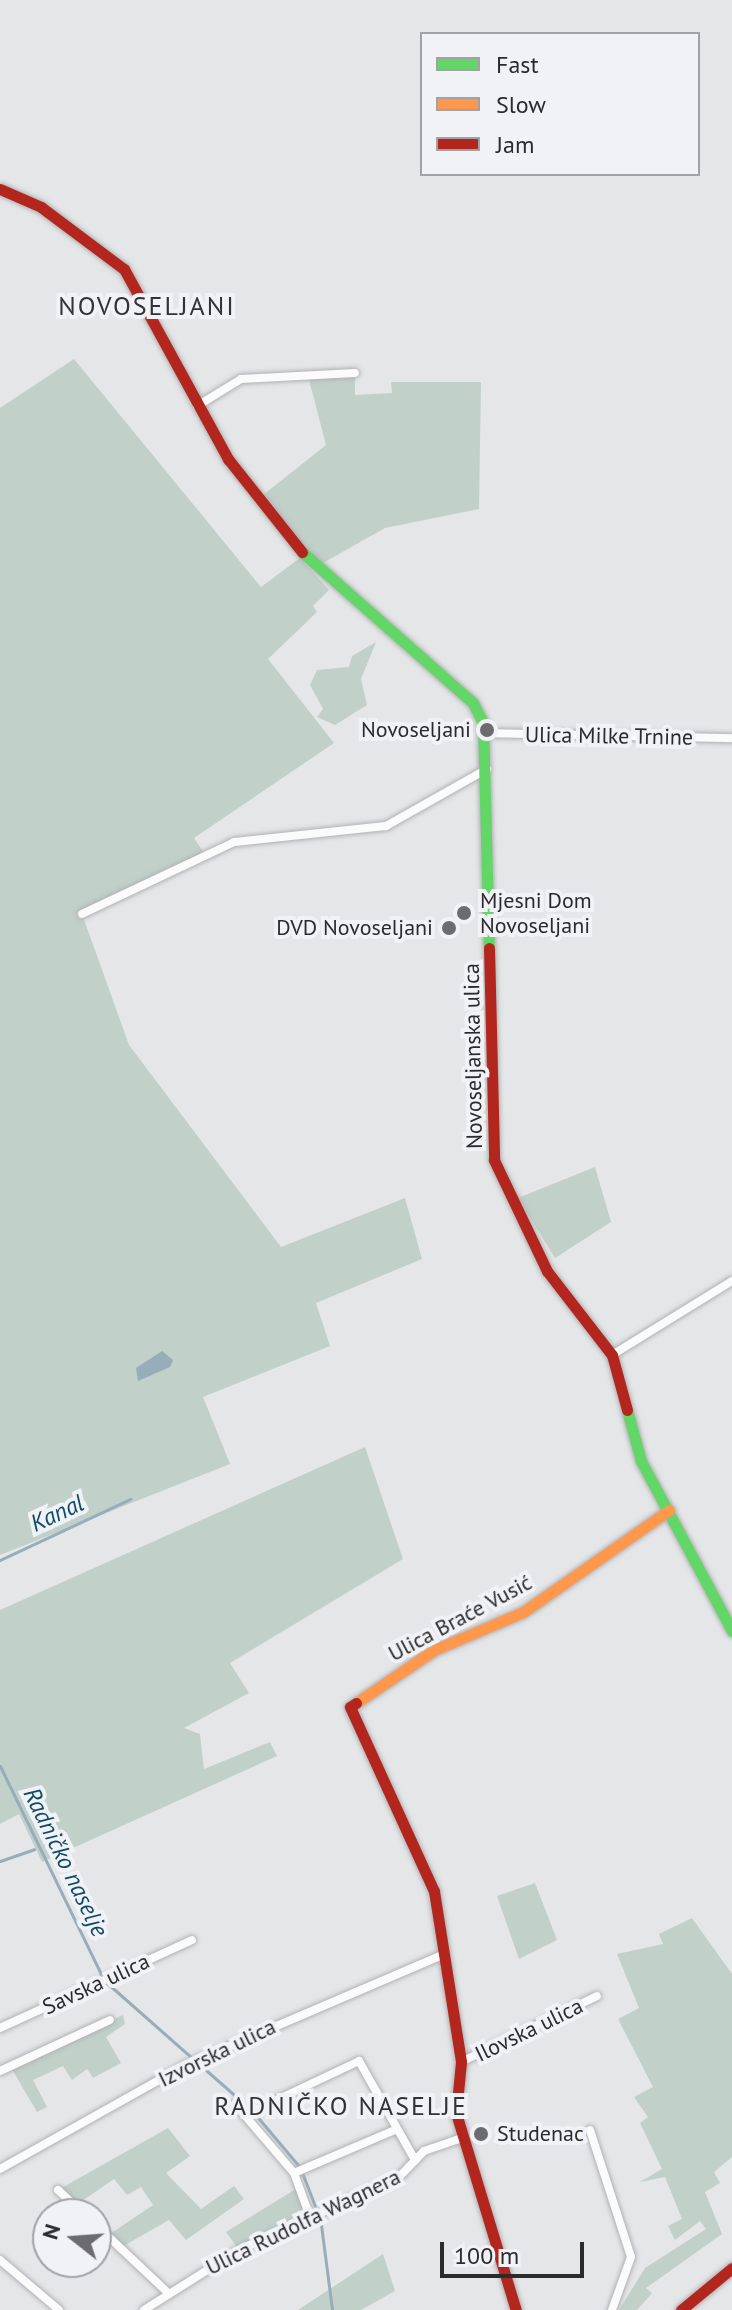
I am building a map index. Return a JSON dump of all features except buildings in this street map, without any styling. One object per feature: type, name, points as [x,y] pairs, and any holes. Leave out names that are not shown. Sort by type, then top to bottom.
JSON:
[{"type":"main road","name":"Novoseljanska ulica","points":[[0,189],[41,207],[124,269],[197,406],[291,542],[473,703],[485,733],[488,769],[494,1160],[547,1271],[612,1355],[641,1461],[732,1631]]},
{"type":"main road","name":"Ulica Braće Vusić","points":[[442,1955],[433,1887],[350,1707],[434,1650],[523,1612],[669,1510]]},
{"type":"main road","points":[[442,1955],[461,2062],[462,2138],[516,2310]]},
{"type":"main road","points":[[681,2310],[732,2268]]},
{"type":"street","points":[[197,406],[241,379],[355,373]]},
{"type":"street","name":"Ulica Milke Trnine","points":[[485,733],[732,738]]},
{"type":"street","points":[[82,914],[234,842],[386,826],[488,769]]},
{"type":"street","points":[[612,1355],[732,1281]]},
{"type":"street","name":"Savska ulica","points":[[0,2028],[192,1940]]},
{"type":"street","name":"Izvorska ulica","points":[[0,2169],[188,2064],[442,1955]]},
{"type":"street","name":"Ilovska ulica","points":[[461,2062],[597,1996]]},
{"type":"street","points":[[0,2071],[110,2020]]},
{"type":"street","points":[[247,2114],[365,2062],[395,2130],[415,2160]]},
{"type":"street","points":[[235,2104],[247,2114],[294,2173],[309,2214]]},
{"type":"street","points":[[294,2173],[395,2130]]},
{"type":"street","points":[[590,2130],[631,2257],[612,2310]]},
{"type":"street","name":"Ulica Rudolfa Wagnera","points":[[144,2310],[167,2292],[309,2214],[399,2177],[415,2160],[462,2138]]},
{"type":"street","points":[[58,2190],[67,2198]]},
{"type":"street","points":[[112,2240],[167,2292]]},
{"type":"street","points":[[0,2260],[59,2310]]},
{"type":"shaded area","points":[[74,359],[261,587],[300,558],[329,590],[313,606],[317,612],[268,659],[334,743],[194,838],[204,853],[82,914],[129,1045],[281,1247],[405,1198],[422,1259],[316,1303],[330,1346],[203,1397],[230,1464],[0,1555],[0,408]]},
{"type":"shaded area","points":[[355,373],[355,395],[392,393],[391,382],[481,382],[479,509],[385,528],[316,567],[258,499],[326,445],[308,376]]},
{"type":"shaded area","points":[[376,642],[361,679],[367,705],[335,725],[317,717],[323,709],[310,685],[317,670],[349,667],[352,656]]},
{"type":"shaded area","points":[[595,1167],[611,1222],[555,1258],[518,1198]]},
{"type":"shaded area","points":[[365,1447],[403,1559],[230,1663],[249,1693],[184,1728],[200,1734],[204,1769],[270,1742],[277,1756],[42,1862],[19,1814],[0,1824],[0,1610]]},
{"type":"shaded area","points":[[535,1883],[557,1940],[519,1959],[497,1896]]},
{"type":"shaded area","points":[[692,1918],[732,1974],[732,2157],[714,2172],[720,2183],[705,2192],[722,2234],[646,2288],[652,2293],[637,2310],[619,2310],[645,2268],[706,2229],[700,2221],[675,2240],[668,2226],[682,2219],[665,2177],[640,2182],[662,2169],[640,2123],[648,2117],[634,2097],[653,2087],[618,2019],[639,2008],[617,1954],[663,1944],[659,1934]]},
{"type":"shaded area","points":[[123,2015],[125,2024],[106,2037],[121,2063],[93,2078],[87,2069],[72,2080],[63,2066],[33,2080],[47,2107],[37,2112],[10,2066]]},
{"type":"shaded area","points":[[168,2128],[190,2156],[166,2173],[201,2209],[234,2186],[244,2199],[186,2240],[169,2220],[120,2248],[112,2241],[112,2233],[153,2205],[141,2187],[127,2195],[114,2179],[87,2198],[66,2198],[58,2190]]},
{"type":"shaded area","points":[[299,2187],[309,2214],[239,2250],[226,2232]]},
{"type":"shaded area","points":[[383,2254],[395,2291],[361,2310],[298,2310]]},
{"type":"water","points":[[162,1351],[173,1360],[170,1367],[138,1381],[136,1368]]},
{"type":"waterway","name":"Kanal","points":[[0,1560],[130,1499]]},
{"type":"waterway","name":"Radničko naselje","points":[[0,1766],[101,1974]]},
{"type":"waterway","points":[[0,1861],[34,1849]]},
{"type":"waterway","name":"Radničko naselje","points":[[107,1983],[191,2057]]},
{"type":"waterway","name":"Radničko naselje","points":[[199,2064],[248,2107]]},
{"type":"waterway","name":"Radničko naselje","points":[[255,2114],[298,2165]]},
{"type":"waterway","name":"Radničko naselje","points":[[303,2175],[315,2206]]},
{"type":"waterway","name":"Radničko naselje","points":[[320,2217],[332,2310]]},
{"type":"traffic: fast","points":[[302,552],[473,703],[483,723],[489,948]]},
{"type":"traffic: fast","points":[[627,1410],[641,1461],[732,1631]]},
{"type":"traffic: slow","points":[[356,1703],[434,1650],[523,1612],[669,1510]]},
{"type":"traffic: jam","points":[[0,189],[41,207],[124,269],[228,459],[302,552]]},
{"type":"traffic: jam","points":[[489,948],[494,1160],[547,1271],[612,1355],[627,1410]]},
{"type":"traffic: jam","points":[[356,1703],[350,1707],[434,1891],[461,2062],[456,2113],[516,2310]]},
{"type":"traffic: jam","points":[[681,2310],[732,2268]]},
{"type":"place","name":"Novoseljani","points":[[487,730]]},
{"type":"place","name":"Mjesni Dom Novoseljani","points":[[464,913]]},
{"type":"place","name":"DVD Novoseljani","points":[[449,928]]},
{"type":"place","name":"Studenac","points":[[481,2134]]},
{"type":"district","name":"NOVOSELJANI","points":[[147,306]]},
{"type":"district","name":"RADNIČKO NASELJE","points":[[341,2106]]}]
